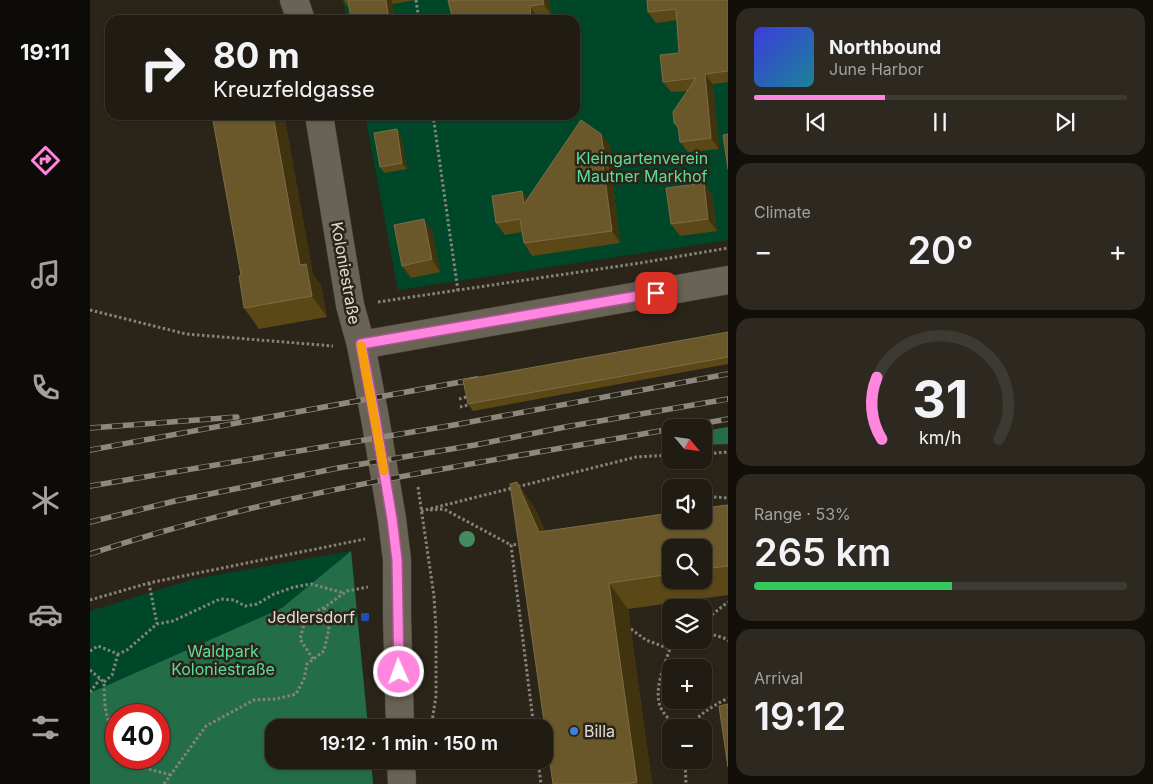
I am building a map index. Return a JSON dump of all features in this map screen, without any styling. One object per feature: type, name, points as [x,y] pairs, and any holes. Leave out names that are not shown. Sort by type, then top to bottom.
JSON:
[{"type":"street","points":[[294,0],[299,15]]},
{"type":"street","name":"Koloniestraße","points":[[321,120],[350,306],[361,344],[392,519],[398,584],[400,719]]},
{"type":"street","points":[[361,344],[728,280]]},
{"type":"street","points":[[401,769],[402,784]]},
{"type":"path","points":[[416,0],[418,15]]},
{"type":"path","points":[[434,120],[458,290]]},
{"type":"path","points":[[399,299],[728,248]]},
{"type":"path","points":[[90,310],[186,334],[330,346],[361,344]]},
{"type":"path","points":[[459,398],[476,395]]},
{"type":"path","points":[[460,406],[479,403]]},
{"type":"path","points":[[712,453],[728,452]]},
{"type":"path","points":[[530,543],[510,545],[444,510],[423,511],[636,457],[662,456]]},
{"type":"path","points":[[714,496],[728,498]]},
{"type":"path","points":[[90,600],[150,583],[367,538]]},
{"type":"path","points":[[510,545],[533,719]]},
{"type":"path","points":[[150,583],[157,624]]},
{"type":"path","points":[[90,650],[98,646],[118,654],[127,650],[157,624],[172,621],[220,600],[234,600],[245,606],[257,604],[274,594],[311,584],[344,593]]},
{"type":"path","points":[[313,659],[300,639],[306,618],[347,591],[398,584]]},
{"type":"path","points":[[712,614],[728,602]]},
{"type":"path","points":[[164,784],[206,726],[254,700],[276,699],[296,694],[304,679],[308,664],[324,652],[328,629],[324,616],[325,607]]},
{"type":"path","points":[[630,629],[646,640],[662,646]]},
{"type":"path","points":[[712,634],[728,641]]},
{"type":"path","points":[[670,649],[660,678],[658,694],[661,710],[670,719]]},
{"type":"path","points":[[105,714],[104,682],[112,675],[118,654]]},
{"type":"path","points":[[90,670],[104,682]]},
{"type":"path","points":[[90,692],[100,679]]},
{"type":"path","points":[[695,719],[728,698]]},
{"type":"path","points":[[151,769],[170,776]]},
{"type":"path","points":[[539,769],[541,784]]},
{"type":"path","points":[[685,769],[686,784]]},
{"type":"green space","name":"Kleingartenverein Mautner Markhof","points":[[343,0],[728,0],[728,240],[398,290],[366,120],[580,120],[580,15],[346,15]]},
{"type":"green space","points":[[728,427],[728,444],[712,445],[712,430]]},
{"type":"green space","name":"Waldpark Koloniestraße","points":[[351,551],[367,719],[265,719],[265,769],[372,769],[373,784],[90,784],[90,611],[194,579]]},
{"type":"green space","name":"Waldpark Koloniestraße","points":[[351,551],[367,719],[265,719],[265,769],[372,769],[373,784],[90,784],[90,693],[282,608]]},
{"type":"building","points":[[348,0],[386,0],[388,15],[350,15]]},
{"type":"building","points":[[448,0],[543,0],[544,4],[530,6],[531,15],[452,15]]},
{"type":"building","points":[[647,0],[728,0],[728,71],[705,74],[711,138],[680,142],[678,127],[674,123],[673,112],[696,78],[663,82],[660,55],[679,53],[676,9],[648,12]]},
{"type":"building","points":[[213,120],[274,120],[300,265],[306,264],[312,296],[244,308],[239,276],[241,275]]},
{"type":"building","points":[[581,120],[601,134],[606,163],[603,164],[612,231],[524,243],[520,219],[496,223],[492,196],[522,191],[524,204]]},
{"type":"building","points":[[397,129],[402,163],[380,167],[374,133]]},
{"type":"building","points":[[728,134],[728,169],[723,135]]},
{"type":"building","points":[[704,183],[708,219],[671,224],[666,188]]},
{"type":"building","points":[[424,219],[432,259],[402,266],[394,225]]},
{"type":"building","points":[[728,332],[728,357],[468,404],[463,380]]},
{"type":"building","points":[[517,482],[539,532],[662,514],[662,529],[712,529],[712,507],[728,505],[728,566],[712,568],[712,539],[662,539],[662,575],[609,583],[637,782],[625,784],[553,784],[551,769],[553,769],[553,719],[544,719],[510,484]]},
{"type":"building","points":[[728,704],[728,767],[719,706]]},
{"type":"railway","points":[[90,486],[454,425],[728,374]]},
{"type":"railway","points":[[90,450],[477,379]]},
{"type":"railway","points":[[90,522],[175,501],[338,468],[728,399]]},
{"type":"railway","points":[[90,428],[237,417]]},
{"type":"railway","points":[[712,422],[728,419]]},
{"type":"railway","points":[[90,554],[161,532],[305,496],[451,467],[662,431]]},
{"type":"slow traffic","points":[[361,346],[384,471]]},
{"type":"place","name":"Jedlersdorf","points":[[365,617]]},
{"type":"place","name":"Billa","points":[[574,731]]},
{"type":"route","points":[[399,672],[397,560],[392,519],[361,344],[656,293]]}]
